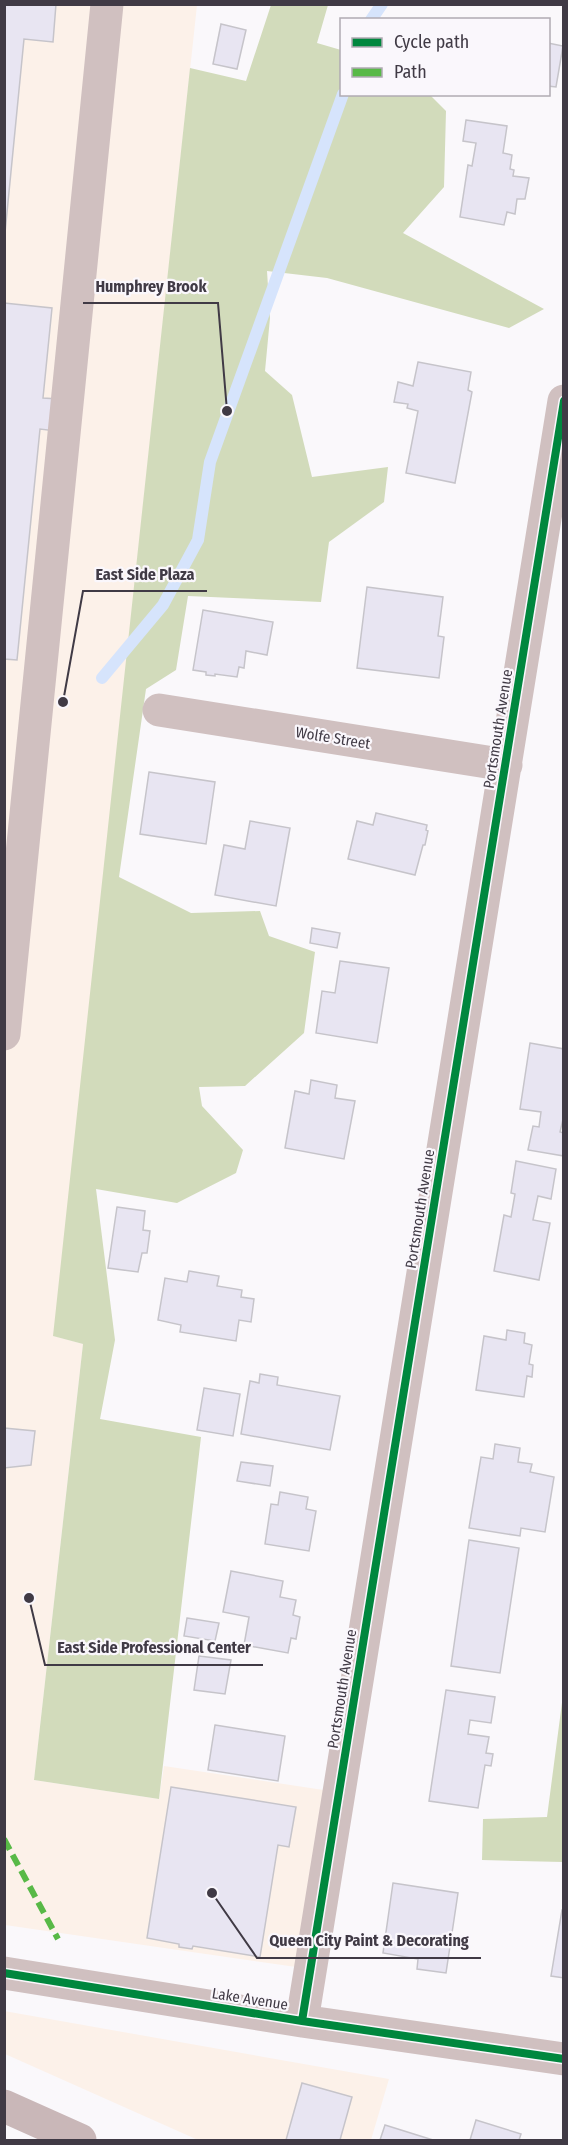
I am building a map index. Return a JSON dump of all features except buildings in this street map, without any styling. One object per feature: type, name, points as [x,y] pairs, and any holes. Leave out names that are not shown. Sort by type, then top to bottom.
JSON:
[{"type":"main road","points":[[4,2106],[80,2140]]},
{"type":"street","points":[[4,1034],[107,4]]},
{"type":"street","name":"Portsmouth Avenue","points":[[302,2021],[564,401]]},
{"type":"street","name":"Wolfe Street","points":[[159,710],[506,765]]},
{"type":"street","name":"Lake Avenue","points":[[4,1973],[302,2021],[564,2059]]},
{"type":"shaded area","points":[[5,5],[197,5],[54,1336],[83,1344],[34,1780],[159,1799],[164,1766],[350,1794],[324,1971],[5,1925]]},
{"type":"shaded area","points":[[4,2011],[389,2079],[371,2140],[198,2140],[5,2054]]},
{"type":"green space","points":[[271,5],[328,5],[317,43],[340,50],[340,96],[431,96],[446,111],[444,187],[403,233],[544,309],[509,328],[327,278],[267,271],[270,318],[265,371],[292,395],[312,477],[388,467],[384,502],[329,542],[321,602],[188,596],[176,670],[146,689],[119,877],[191,913],[260,911],[269,936],[315,952],[304,1033],[245,1086],[199,1087],[202,1106],[243,1150],[236,1173],[177,1203],[96,1189],[115,1340],[100,1419],[201,1437],[159,1799],[34,1780],[83,1344],[53,1336],[190,68],[246,81]]},
{"type":"green space","points":[[563,1695],[563,1862],[482,1860],[483,1819],[547,1817]]},
{"type":"waterway","points":[[372,18],[382,4]]},
{"type":"waterway","points":[[102,678],[163,605],[198,540],[210,462],[342,96]]},
{"type":"marked path","points":[[4,1839],[58,1939]]},
{"type":"cycle path","points":[[302,2021],[564,401]]},
{"type":"cycle path","points":[[4,1973],[302,2021],[564,2059]]},
{"type":"place","name":"Humphrey Brook","points":[[227,411]]},
{"type":"place","name":"East Side Plaza","points":[[63,702]]},
{"type":"place","name":"East Side Professional Center","points":[[29,1598]]},
{"type":"place","name":"Queen City Paint & Decorating","points":[[212,1893]]}]
